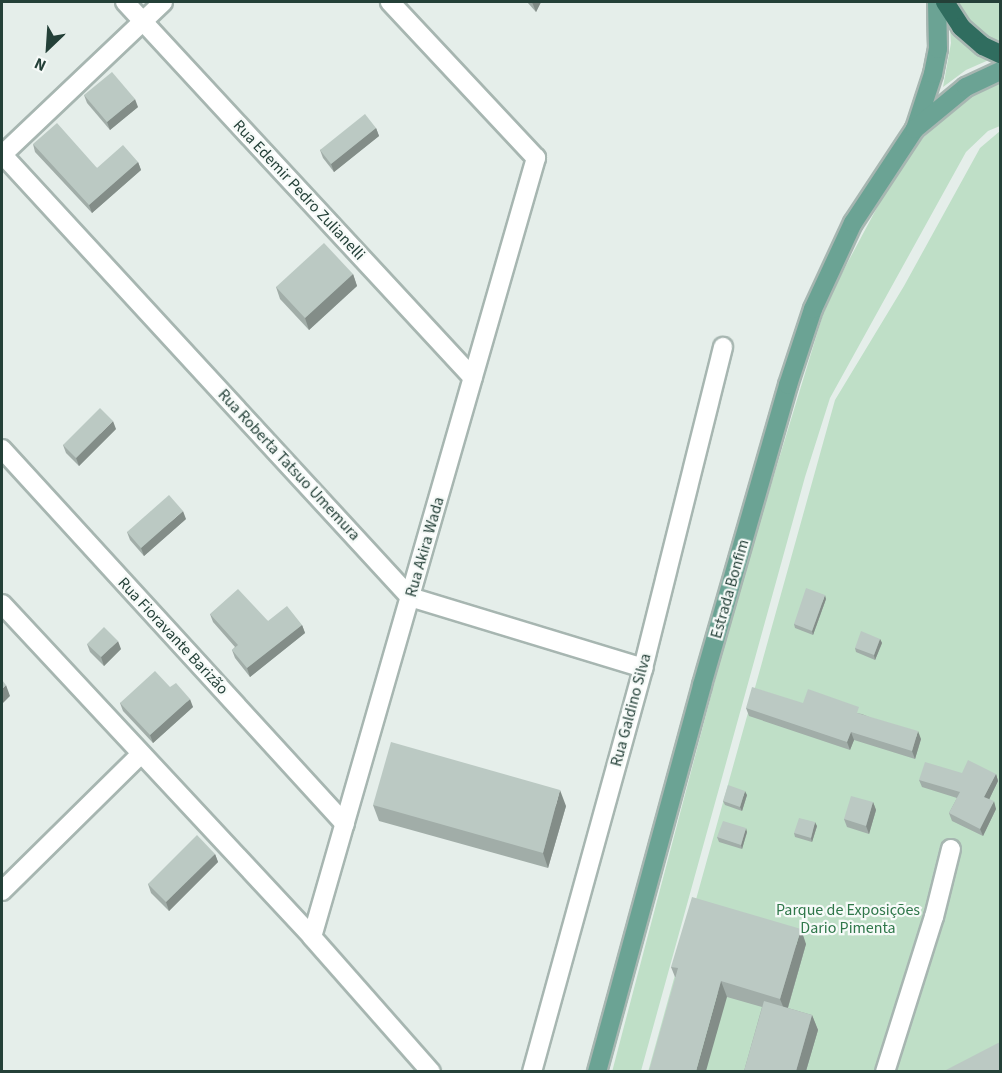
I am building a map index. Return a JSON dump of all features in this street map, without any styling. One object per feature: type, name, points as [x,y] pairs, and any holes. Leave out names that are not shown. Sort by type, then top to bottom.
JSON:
[{"type":"highway","points":[[945,2],[961,27],[983,46],[1000,54]]},
{"type":"main road","name":"Estrada Bonfim","points":[[597,1071],[788,385],[813,309],[853,223],[915,129],[933,74],[938,49],[937,2]]},
{"type":"main road","name":"Estrada Bonfim","points":[[915,129],[966,87],[1000,71]]},
{"type":"street","name":"Rua Edemir Pedro Zulianelli","points":[[125,2],[473,378]]},
{"type":"street","points":[[2,154],[163,2]]},
{"type":"street","name":"Rua Akira Wada","points":[[312,937],[536,158],[390,2]]},
{"type":"street","name":"Rua Roberta Tatsuo Umemura","points":[[2,154],[410,597]]},
{"type":"street","name":"Rua Galdino Silva","points":[[532,1071],[643,668],[723,347]]},
{"type":"street","name":"Rua Fioravante Barizão","points":[[2,449],[345,824]]},
{"type":"street","points":[[410,597],[643,668]]},
{"type":"street","points":[[2,604],[312,937],[431,1071]]},
{"type":"street","points":[[2,891],[141,754]]},
{"type":"street","points":[[885,1071],[940,896],[951,849]]},
{"type":"green space","points":[[955,2],[1000,2],[1000,42],[985,35],[965,18]]},
{"type":"green space","points":[[950,28],[973,51],[991,59],[966,70],[943,87],[951,43]]},
{"type":"green space","points":[[1000,82],[1000,126],[988,131],[966,152],[830,398],[805,477],[641,1071],[612,1072],[737,597],[827,301],[895,174],[920,141],[968,95]]},
{"type":"green space","name":"Parque de Exposições Dario Pimenta","points":[[1000,131],[1000,1071],[648,1072],[835,400],[904,286],[980,148]]},
{"type":"building","points":[[112,72],[135,99],[107,122],[84,95]]},
{"type":"building","points":[[365,114],[376,128],[331,164],[320,150]]},
{"type":"building","points":[[57,123],[97,168],[123,145],[138,162],[89,205],[33,144]]},
{"type":"building","points":[[324,243],[353,274],[305,318],[276,287]]},
{"type":"building","points":[[100,408],[113,421],[76,458],[63,445]]},
{"type":"building","points":[[169,495],[183,511],[141,548],[127,532]]},
{"type":"building","points":[[806,588],[825,595],[812,631],[794,624]]},
{"type":"building","points":[[238,589],[268,621],[287,606],[302,625],[247,668],[232,650],[238,645],[210,614]]},
{"type":"building","points":[[104,627],[118,641],[101,657],[87,644]]},
{"type":"building","points":[[861,631],[880,639],[874,655],[855,648]]},
{"type":"building","points":[[155,671],[170,687],[176,683],[190,699],[150,735],[120,703]]},
{"type":"building","points":[[752,687],[803,703],[808,689],[859,707],[857,713],[918,731],[912,751],[851,732],[847,742],[746,708]]},
{"type":"building","points":[[391,742],[560,790],[543,853],[373,805]]},
{"type":"building","points":[[968,760],[996,774],[984,797],[994,801],[980,829],[949,813],[960,792],[919,780],[925,762],[962,773]]},
{"type":"building","points":[[728,785],[745,791],[740,807],[723,801]]},
{"type":"building","points":[[851,796],[873,802],[866,826],[844,819]]},
{"type":"building","points":[[799,818],[815,822],[811,838],[794,833]]},
{"type":"building","points":[[723,821],[746,828],[741,845],[717,837]]},
{"type":"building","points":[[197,835],[215,854],[166,902],[148,884]]},
{"type":"building","points":[[692,897],[801,929],[780,999],[721,981],[696,1071],[649,1071],[678,968],[671,967]]},
{"type":"building","points":[[764,1001],[812,1015],[796,1071],[744,1071]]},
{"type":"building","points":[[1000,1042],[1000,1071],[944,1071]]}]
